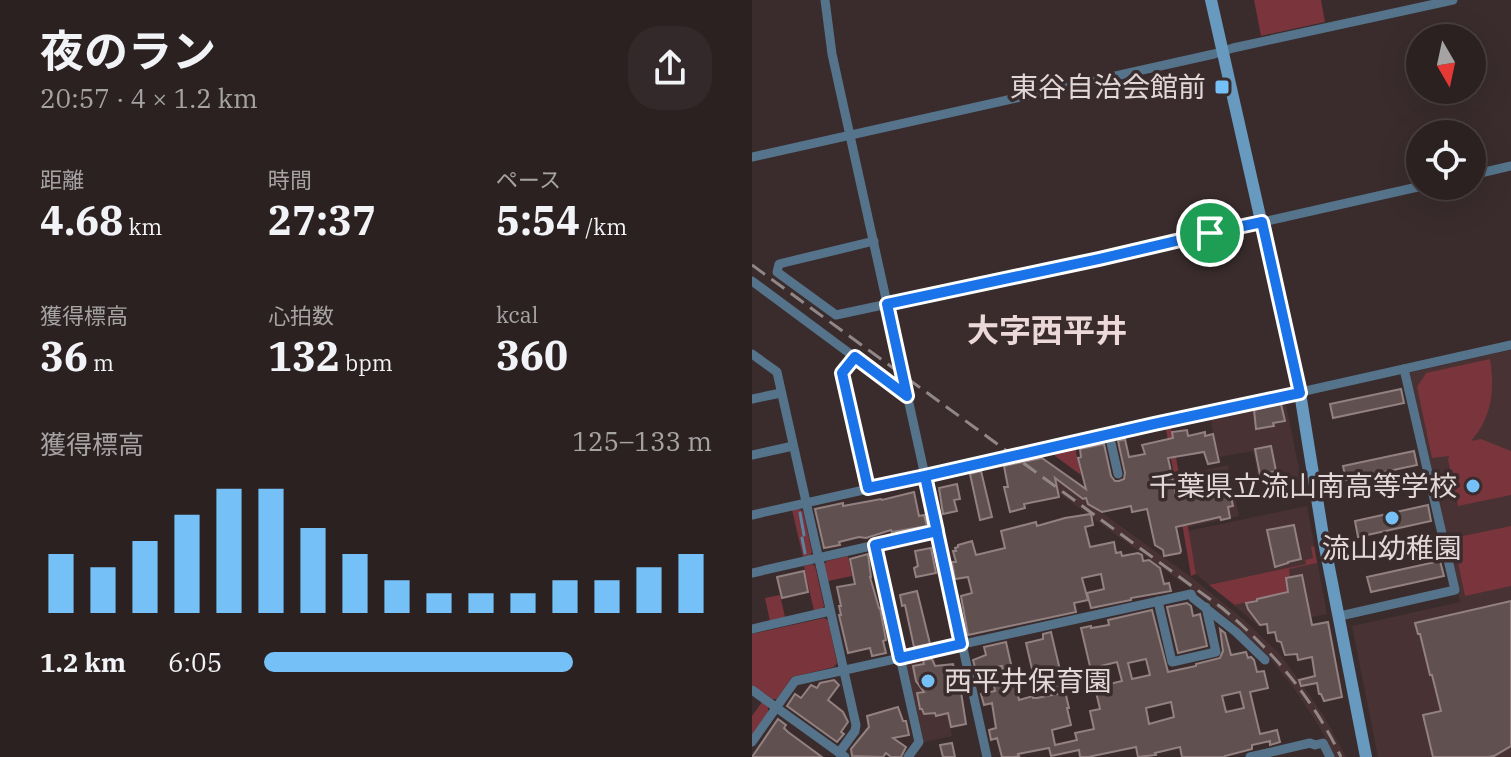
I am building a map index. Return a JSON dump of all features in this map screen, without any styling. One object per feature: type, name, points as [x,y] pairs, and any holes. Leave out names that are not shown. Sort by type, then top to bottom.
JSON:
[{"type":"street","points":[[825,0],[832,54],[987,757]]},
{"type":"street","points":[[1211,0],[1300,393],[1322,531],[1366,757]]},
{"type":"street","points":[[752,157],[1453,0]]},
{"type":"street","points":[[1486,172],[1511,166]]},
{"type":"street","points":[[874,241],[779,264],[777,272],[836,315],[1406,190]]},
{"type":"street","points":[[752,281],[907,396]]},
{"type":"street","points":[[752,515],[1511,345]]},
{"type":"street","points":[[752,354],[777,372],[844,670],[856,725],[842,755],[752,690]]},
{"type":"street","points":[[855,357],[842,373],[868,488]]},
{"type":"street","points":[[1340,616],[1455,590],[1404,369]]},
{"type":"street","points":[[752,399],[781,393]]},
{"type":"street","points":[[1109,434],[1118,474]]},
{"type":"street","points":[[752,455],[793,446]]},
{"type":"street","points":[[752,573],[937,531]]},
{"type":"street","points":[[875,545],[919,742],[908,757]]},
{"type":"street","points":[[752,742],[795,681],[1191,594],[1265,660]]},
{"type":"street","points":[[1158,601],[1172,662],[1216,652],[1206,607]]},
{"type":"street","points":[[752,629],[830,611]]},
{"type":"street","points":[[1250,757],[1310,743],[1323,743],[1330,757]]},
{"type":"shaded area","points":[[1254,0],[1321,0],[1325,22],[1261,36]]},
{"type":"shaded area","points":[[1511,350],[1511,757],[1378,757],[1352,626],[1460,602],[1408,373]]},
{"type":"shaded area","points":[[1490,359],[1492,381],[1488,413],[1471,441],[1481,439],[1511,451],[1511,495],[1458,506],[1449,456],[1432,458],[1417,387],[1426,373]]},
{"type":"shaded area","points":[[1281,402],[1286,405],[1304,493],[1282,498],[1277,473],[1258,477],[1253,451],[1219,457],[1210,418]]},
{"type":"shaded area","points":[[1171,428],[1196,574],[1191,576],[1166,429]]},
{"type":"shaded area","points":[[1075,447],[1081,475],[1055,456],[1056,451]]},
{"type":"shaded area","points":[[1010,458],[1026,458],[1191,577],[1243,619],[1279,653],[1324,716],[1346,757],[1335,757],[1293,687],[1267,655],[1230,620]]},
{"type":"shaded area","points":[[1228,465],[1239,516],[1188,527],[1179,476]]},
{"type":"shaded area","points":[[1307,506],[1327,614],[1260,627],[1196,574],[1188,531]]},
{"type":"shaded area","points":[[792,510],[803,511],[812,552],[810,556],[803,557]]},
{"type":"shaded area","points":[[1511,526],[1511,586],[1465,596],[1453,538]]},
{"type":"shaded area","points":[[1314,546],[1317,563],[1289,569],[1288,592],[1235,605],[1209,585],[1306,564],[1305,560],[1313,558],[1311,547]]},
{"type":"shaded area","points":[[848,556],[852,576],[828,581],[824,564]]},
{"type":"shaded area","points":[[812,564],[824,606],[814,611],[804,566]]},
{"type":"shaded area","points":[[780,595],[785,617],[770,621],[765,598]]},
{"type":"shaded area","points":[[824,618],[828,620],[837,663],[834,667],[792,677],[777,699],[772,699],[752,685],[752,634]]},
{"type":"shaded area","points":[[934,655],[952,736],[924,742],[906,665],[909,661]]},
{"type":"shaded area","points":[[762,702],[768,707],[768,712],[752,735],[752,716]]},
{"type":"building","points":[[1401,389],[1404,403],[1333,418],[1330,404]]},
{"type":"building","points":[[1281,404],[1285,421],[1256,429],[1254,410]]},
{"type":"building","points":[[1187,430],[1188,436],[1205,432],[1205,436],[1213,434],[1219,462],[1208,464],[1204,452],[1168,458],[1177,499],[1229,487],[1233,506],[1228,507],[1230,518],[1221,520],[1220,517],[1176,527],[1180,553],[1164,556],[1163,550],[1155,545],[1147,509],[1132,512],[1131,506],[1102,512],[1055,478],[1059,497],[1024,504],[1025,508],[1010,512],[1004,487],[1008,487],[1004,466],[1042,458],[1086,489],[1078,458],[1081,457],[1080,449],[1104,444],[1111,476],[1119,481],[1124,479],[1125,473],[1118,441],[1125,439],[1129,457],[1145,454],[1142,445],[1173,438],[1172,432]]},
{"type":"building","points":[[1271,446],[1276,471],[1260,475],[1255,449]]},
{"type":"building","points":[[1414,451],[1417,465],[1346,480],[1343,466]]},
{"type":"building","points":[[981,471],[992,517],[980,520],[970,474]]},
{"type":"building","points":[[957,484],[960,499],[954,500],[957,511],[943,514],[939,488]]},
{"type":"building","points":[[914,492],[919,516],[924,515],[927,526],[891,530],[824,548],[815,509],[882,500]]},
{"type":"building","points":[[1428,505],[1431,521],[1358,537],[1355,521]]},
{"type":"building","points":[[1091,514],[1093,525],[1085,527],[1090,547],[1114,542],[1116,553],[1121,552],[1122,556],[1142,555],[1143,561],[1149,560],[1160,568],[1164,584],[1169,583],[1171,591],[1091,608],[1087,593],[1104,589],[1101,574],[1082,578],[1088,600],[1074,603],[1076,612],[968,635],[961,596],[972,593],[968,577],[955,579],[952,562],[956,562],[953,551],[958,545],[972,541],[976,555],[1005,548],[1001,531]]},
{"type":"building","points":[[1294,525],[1301,559],[1275,567],[1267,530]]},
{"type":"building","points":[[931,548],[936,573],[916,577],[914,568],[918,566],[915,551]]},
{"type":"building","points":[[868,554],[870,577],[886,640],[883,641],[886,653],[872,656],[870,648],[848,653],[839,615],[841,606],[837,587],[855,584],[850,559]]},
{"type":"building","points":[[1440,561],[1444,576],[1371,592],[1367,577]]},
{"type":"building","points":[[804,571],[808,592],[782,598],[777,577]]},
{"type":"building","points":[[1302,575],[1312,625],[1328,622],[1342,697],[1324,701],[1317,683],[1301,686],[1299,680],[1315,676],[1312,657],[1298,660],[1297,654],[1285,655],[1275,632],[1268,633],[1267,624],[1260,625],[1246,603],[1288,592],[1286,578]]},
{"type":"building","points":[[917,591],[930,644],[914,647],[900,595]]},
{"type":"building","points":[[1511,601],[1511,746],[1488,757],[1433,757],[1423,715],[1441,711],[1415,623]]},
{"type":"building","points":[[1187,603],[1193,616],[1200,614],[1207,646],[1178,653],[1167,607]]},
{"type":"building","points":[[1152,610],[1168,672],[1220,658],[1223,651],[1220,629],[1225,633],[1231,655],[1246,652],[1248,658],[1254,660],[1257,672],[1264,671],[1268,688],[1250,692],[1260,734],[1277,730],[1280,742],[1252,745],[1252,749],[1225,757],[1182,757],[1180,747],[1138,757],[1136,747],[1088,757],[1080,757],[1079,750],[1051,756],[1049,748],[1002,757],[997,738],[991,740],[989,730],[996,728],[992,703],[984,705],[981,694],[995,691],[994,686],[1005,683],[1002,666],[976,671],[973,660],[986,655],[984,647],[1006,642],[1019,700],[1057,694],[1054,678],[1035,682],[1026,643],[1043,639],[1043,634],[1051,632],[1071,725],[1052,730],[1055,745],[1077,740],[1075,733],[1094,729],[1090,711],[1100,709],[1081,628],[1109,625],[1108,620]],"holes":[[[1146,659],[1150,675],[1132,679],[1128,663]],[[1117,662],[1122,681],[1105,685],[1101,666]],[[1240,692],[1244,708],[1226,712],[1222,696]],[[1171,702],[1174,717],[1149,724],[1146,708]]]},
{"type":"building","points":[[932,659],[935,666],[953,664],[957,682],[961,681],[966,724],[951,727],[948,713],[936,716],[935,713],[924,714],[920,709],[917,693],[924,692],[916,681],[913,666]]},
{"type":"building","points":[[834,680],[839,685],[828,700],[843,712],[848,722],[837,742],[787,706],[795,694],[801,698],[811,685],[817,688],[820,683]]},
{"type":"building","points":[[898,707],[909,735],[893,738],[906,747],[901,757],[891,757],[886,753],[883,757],[852,756],[851,749],[869,727],[867,716]]},
{"type":"building","points":[[778,719],[786,725],[784,728],[788,732],[822,757],[752,757]]},
{"type":"building","points":[[952,743],[955,757],[943,757],[940,745]]},
{"type":"waterway","points":[[800,513],[804,535]]},
{"type":"waterway","points":[[802,538],[805,553]]},
{"type":"railway","points":[[752,265],[1222,608],[1290,676],[1318,715],[1341,757]]},
{"type":"place","name":"東谷自治会館前","points":[[1222,87]]},
{"type":"place","name":"千葉県立流山南高等学校","points":[[1473,486]]},
{"type":"place","name":"流山幼稚園","points":[[1392,518]]},
{"type":"place","name":"西平井保育園","points":[[928,681]]},
{"type":"district","name":"大字西平井","points":[[1047,331]]},
{"type":"route","points":[[1210,233],[887,304],[907,396],[855,357],[842,373],[868,488],[925,476],[937,531],[961,644],[900,658],[875,545],[937,531],[925,476],[1300,393],[1262,222],[1210,233]]}]
